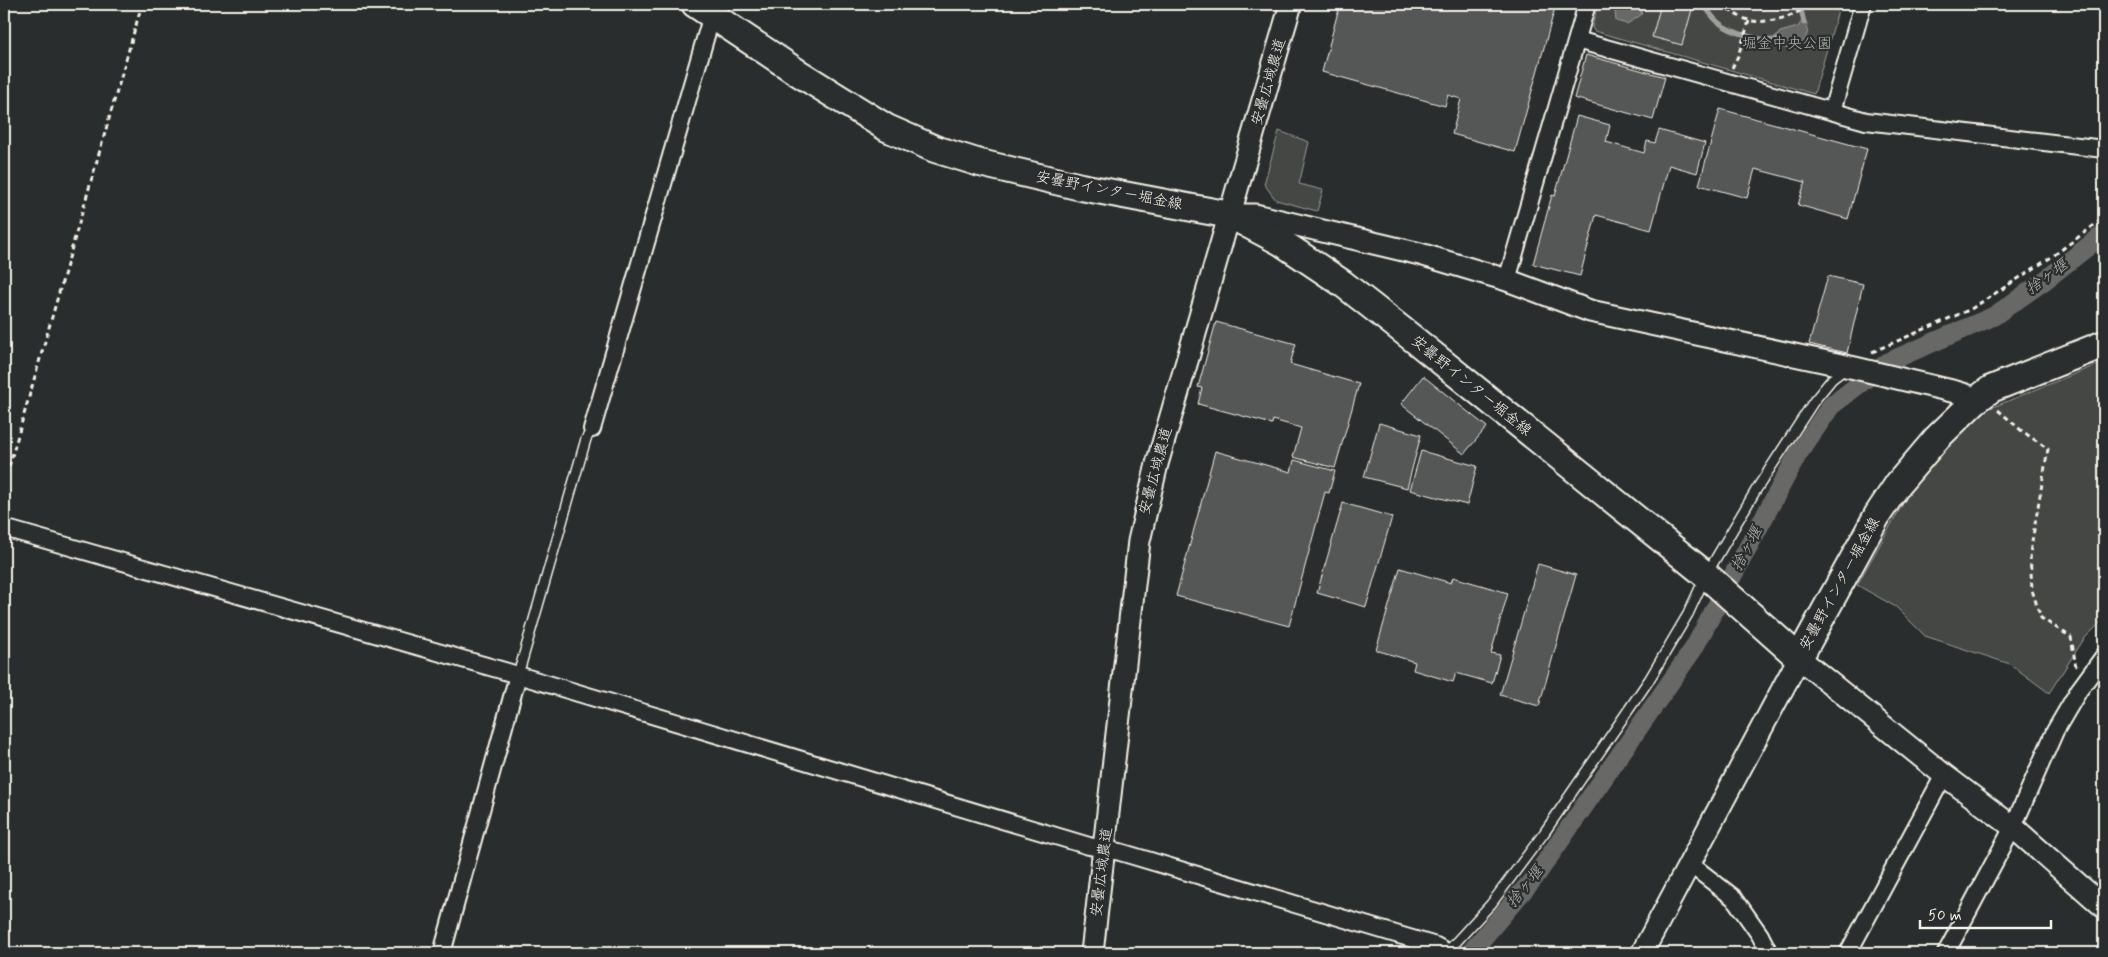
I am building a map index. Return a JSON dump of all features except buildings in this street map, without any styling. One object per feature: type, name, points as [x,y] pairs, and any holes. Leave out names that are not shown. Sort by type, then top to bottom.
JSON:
[{"type":"main road","name":"安曇野インター堀金線","points":[[707,8],[887,128],[935,149],[980,163],[1081,187],[1230,215],[1281,242],[1342,283],[1708,576],[1799,658],[1878,514],[1898,484],[1937,438],[1985,405],[1991,389],[2104,344]]},
{"type":"street","name":"安曇広域農道","points":[[1092,953],[1139,541],[1157,464],[1291,4]]},
{"type":"street","points":[[1507,280],[1587,4]]},
{"type":"street","points":[[1832,111],[1863,4]]},
{"type":"street","points":[[592,429],[707,8]]},
{"type":"street","points":[[1577,40],[1866,121],[2104,149]]},
{"type":"street","points":[[1230,215],[1256,215],[1420,254],[1507,280],[1590,311],[1856,363],[1886,376],[1956,392],[1985,405]]},
{"type":"street","points":[[4,528],[518,675],[1105,850],[1120,852],[1436,946],[1446,953]]},
{"type":"street","points":[[1946,953],[2013,827],[2055,730],[2079,690],[2104,656]]},
{"type":"street","points":[[1642,953],[1799,658],[1944,775],[2013,827],[2104,907]]},
{"type":"street","points":[[442,953],[518,675]]},
{"type":"street","points":[[1848,953],[1944,775]]},
{"type":"street","points":[[1690,864],[1734,898],[1760,935],[1769,953]]},
{"type":"lane","points":[[1446,953],[1491,904],[1544,833],[1649,680],[1688,614],[1756,490],[1814,401],[1832,379],[1856,363]]},
{"type":"lane","points":[[518,675],[586,439],[592,429]]},
{"type":"path","points":[[4,484],[142,4]]},
{"type":"path","points":[[1721,4],[1731,12],[1749,21],[1770,20],[1796,14],[1807,4]]},
{"type":"path","points":[[1729,73],[1738,56],[1749,21]]},
{"type":"path","points":[[1856,363],[1971,310],[2053,256],[2104,218]]},
{"type":"path","points":[[1985,405],[2048,449],[2030,553],[2032,590],[2041,618],[2071,637],[2079,690]]},
{"type":"green space","name":"堀金中央公園","points":[[1598,4],[1840,4],[1814,94],[1594,31],[1592,27]]},
{"type":"green space","points":[[1279,131],[1309,142],[1299,184],[1323,190],[1317,211],[1276,200],[1264,184]]},
{"type":"green space","points":[[2104,362],[2104,619],[2084,639],[2049,693],[2010,664],[1925,636],[1896,607],[1857,585],[1909,493],[1954,438],[1988,409]]},
{"type":"shaded area","points":[[1617,4],[1643,4],[1641,15],[1627,24],[1616,21],[1615,11]]},
{"type":"shaded area","points":[[1804,18],[1807,32],[1801,47],[1789,49],[1776,45],[1773,41],[1780,32],[1798,27]]},
{"type":"waterway","points":[[1703,4],[1716,20],[1731,30],[1757,38],[1780,40]]},
{"type":"waterway","points":[[1800,4],[1804,23]]},
{"type":"waterway","name":"捨ヶ堰","points":[[1470,953],[1535,877],[1694,648],[1798,454],[1831,406],[1888,362],[1994,316],[2044,281],[2104,234]]}]
